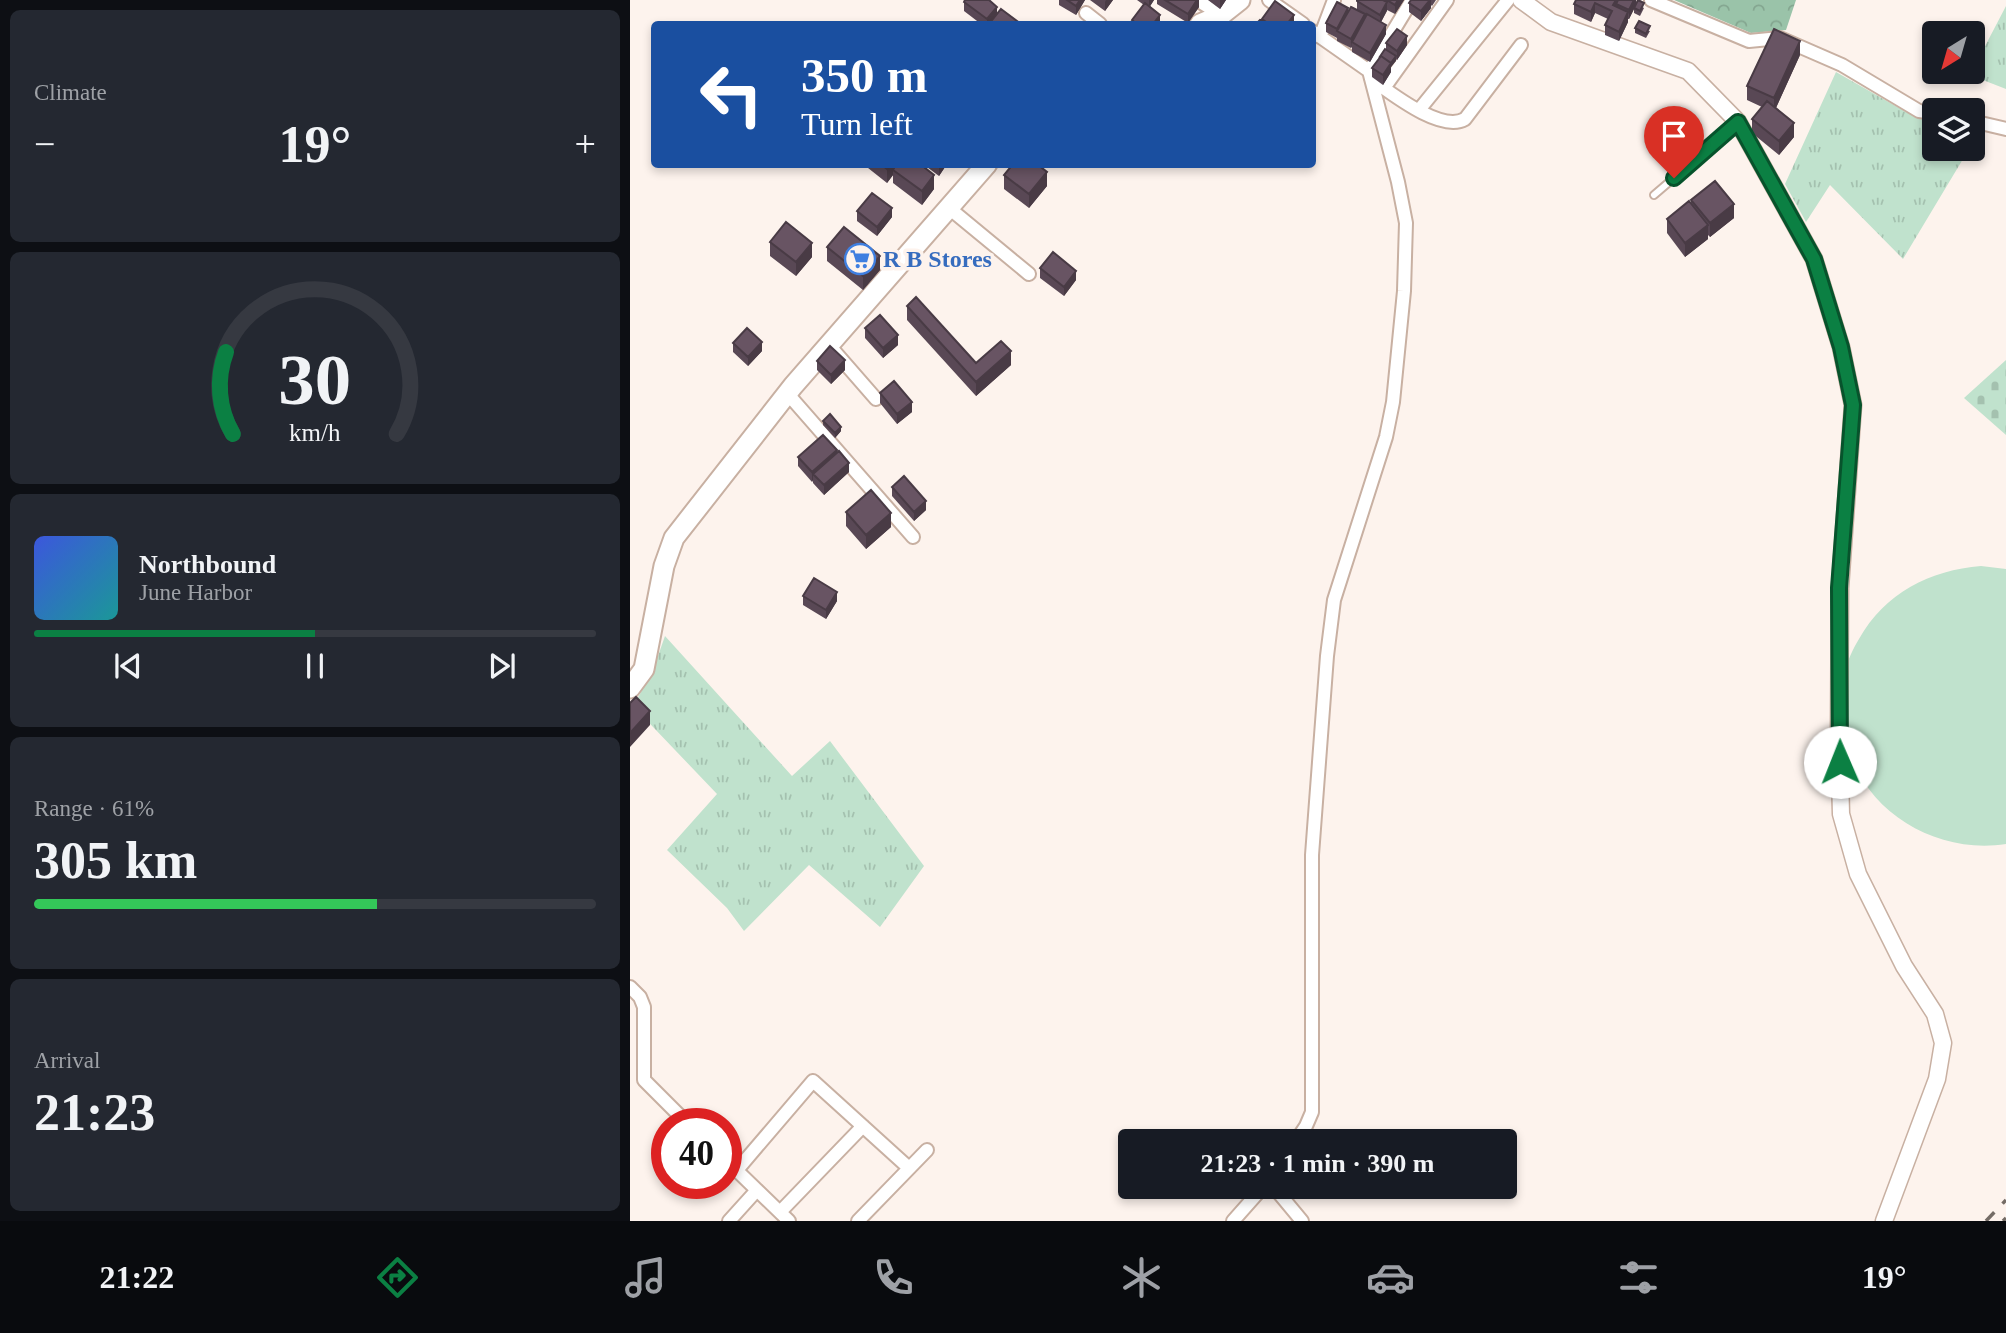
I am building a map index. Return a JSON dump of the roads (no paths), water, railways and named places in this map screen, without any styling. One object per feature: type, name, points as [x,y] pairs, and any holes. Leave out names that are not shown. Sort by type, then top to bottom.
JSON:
[{"type":"main road","points":[[1207,21],[1221,15],[1240,0]]},
{"type":"main road","points":[[630,688],[644,669],[664,566],[674,538],[787,393],[984,168]]},
{"type":"street","points":[[1197,0],[1221,15]]},
{"type":"street","points":[[1269,0],[1299,21]]},
{"type":"street","points":[[1334,0],[1316,34],[1384,88],[1419,110],[1447,123],[1457,123],[1465,119],[1521,45]]},
{"type":"street","points":[[1304,1129],[1311,1112],[1312,855],[1327,656],[1334,600],[1386,437],[1393,402],[1404,291],[1405,223],[1398,182],[1370,75],[1412,0]]},
{"type":"street","points":[[1384,88],[1447,0]]},
{"type":"street","points":[[1419,110],[1508,0]]},
{"type":"street","points":[[1521,0],[1551,22],[1688,71],[1738,122],[1814,259],[1841,347],[1853,405],[1839,588],[1842,814],[1858,874],[1905,966],[1935,1014],[1943,1043],[1937,1080],[1884,1221]]},
{"type":"street","points":[[1651,0],[1748,41],[1780,38],[1842,65],[1922,111]]},
{"type":"street","points":[[1086,13],[1096,21]]},
{"type":"street","points":[[1985,124],[2006,130]]},
{"type":"street","points":[[949,208],[1029,274]]},
{"type":"street","points":[[829,345],[876,399]]},
{"type":"street","points":[[787,393],[913,537]]},
{"type":"street","points":[[630,987],[640,997],[644,1007],[644,1080],[672,1108]]},
{"type":"street","points":[[742,1164],[813,1081],[909,1168]]},
{"type":"street","points":[[742,1175],[784,1217],[863,1126]]},
{"type":"street","points":[[858,1221],[927,1150]]},
{"type":"street","points":[[729,1221],[757,1190]]},
{"type":"street","points":[[1233,1221],[1252,1199]]},
{"type":"street","points":[[1284,1199],[1302,1221]]},
{"type":"lane","points":[[1654,195],[1738,122]]},
{"type":"railway","points":[[1986,1221],[2006,1200]]},
{"type":"railway","points":[[2003,1221],[2006,1218]]},
{"type":"place","name":"R B Stores","points":[[860,259]]}]
